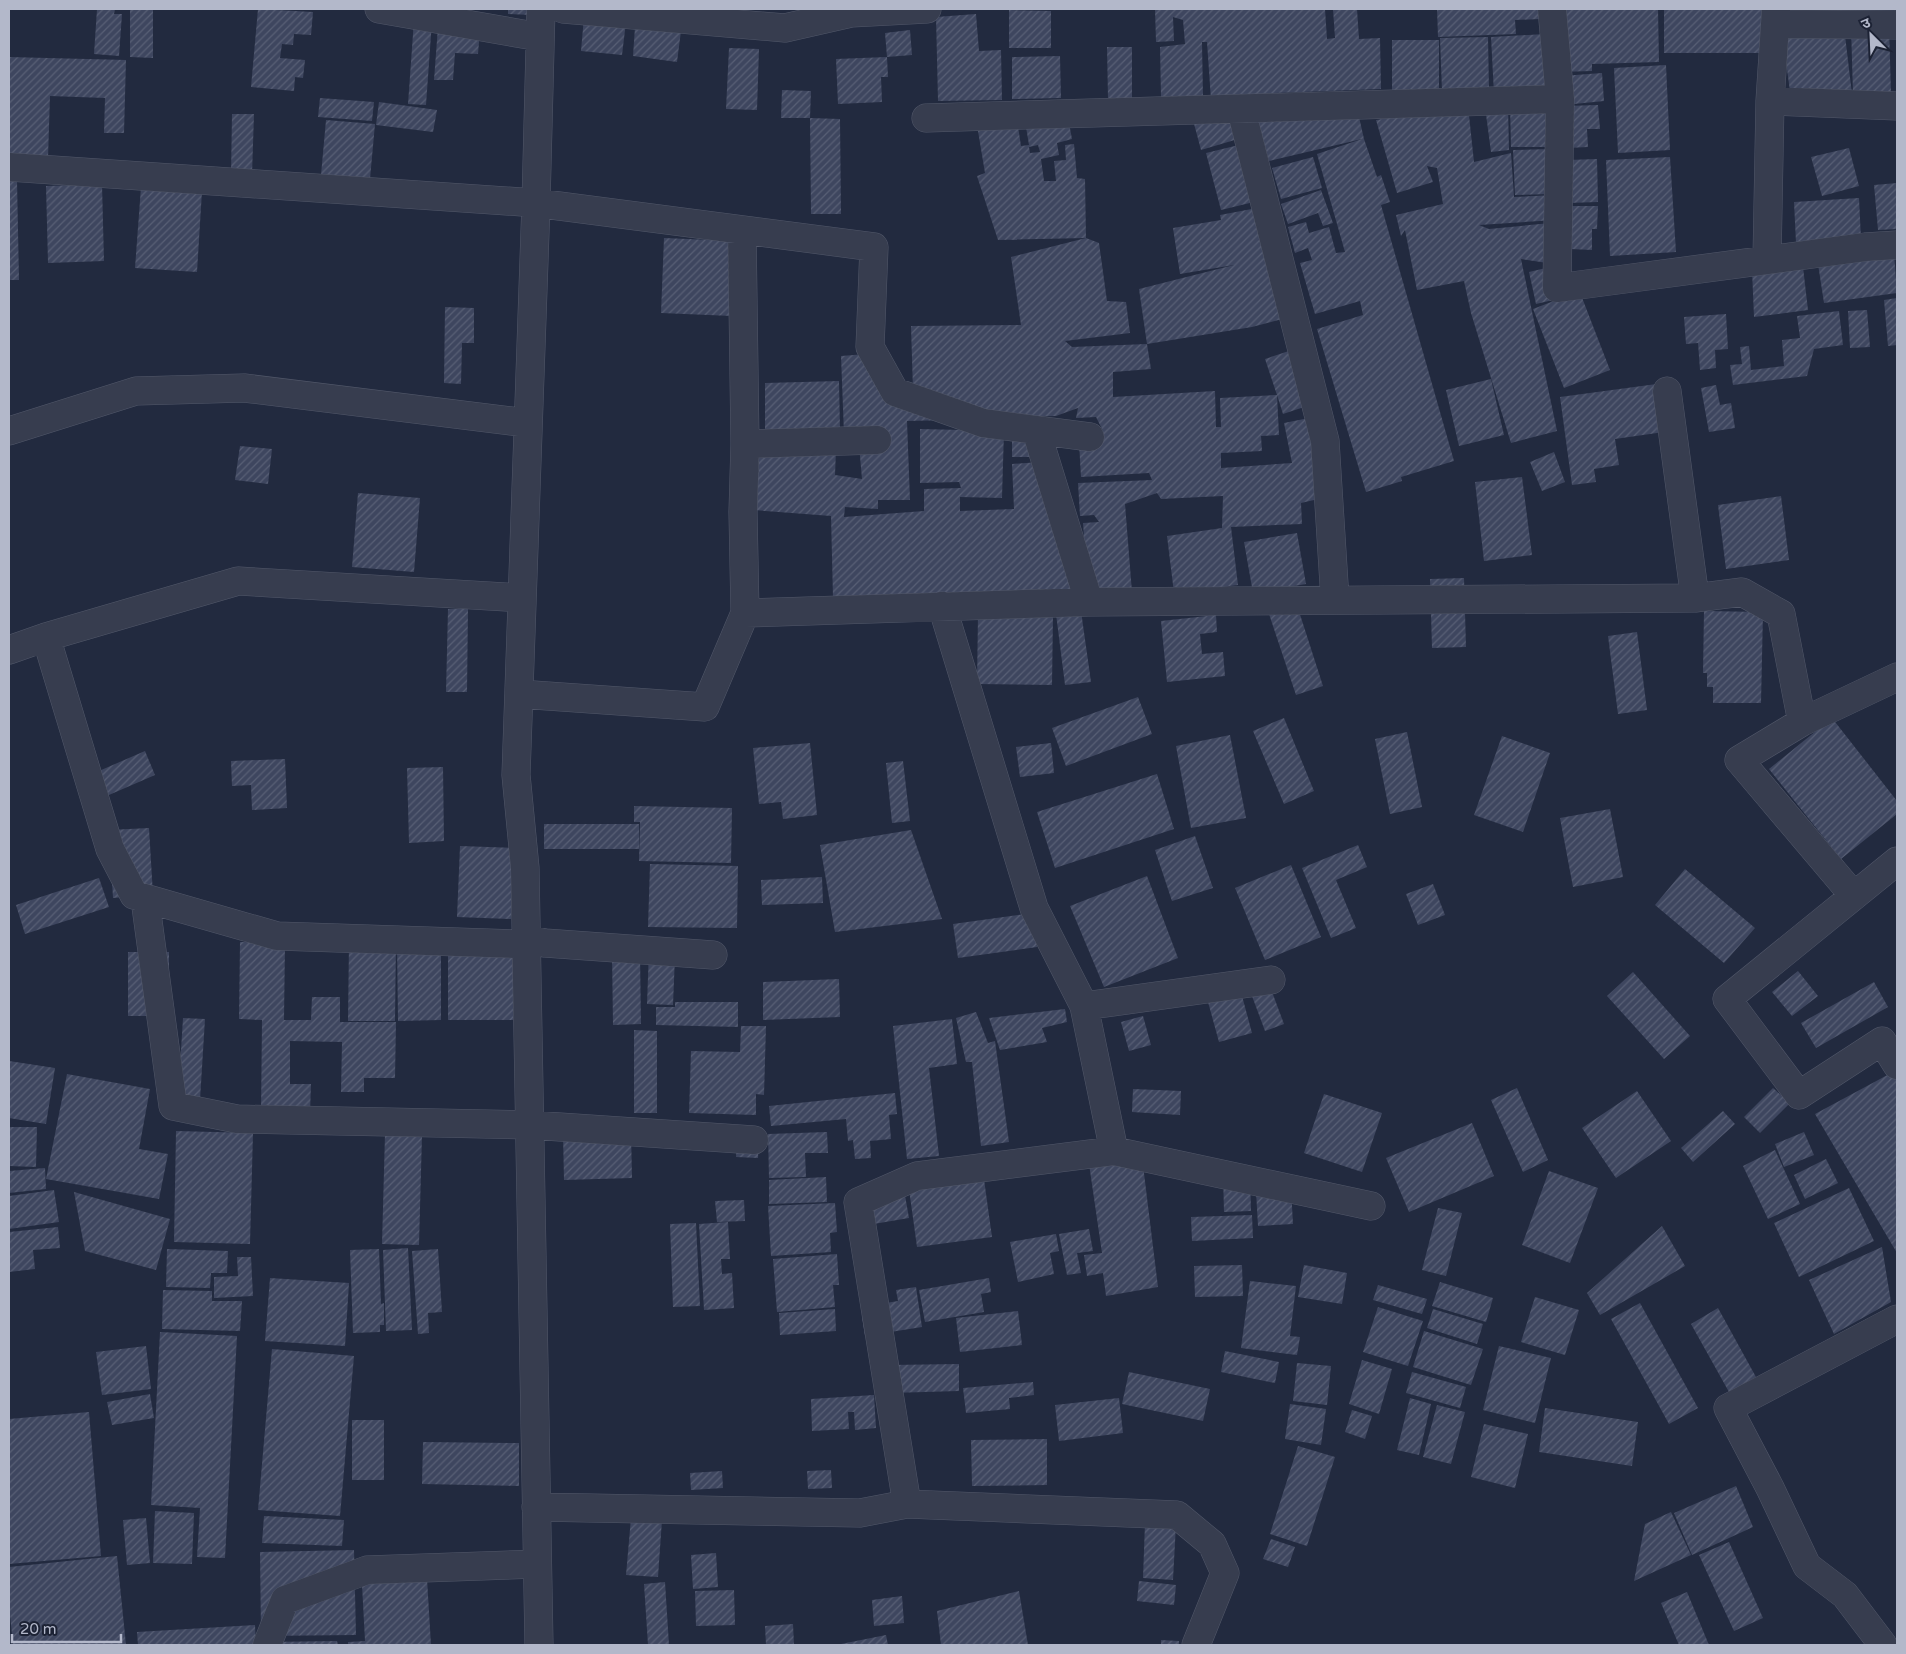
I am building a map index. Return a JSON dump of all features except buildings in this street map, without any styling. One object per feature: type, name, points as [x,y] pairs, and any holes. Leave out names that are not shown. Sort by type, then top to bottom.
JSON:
[{"type":"street","points":[[379,9],[540,37]]},
{"type":"street","points":[[539,1645],[525,868],[516,775],[541,9]]},
{"type":"street","points":[[563,9],[785,28],[851,13],[927,9]]},
{"type":"street","points":[[1552,9],[1560,99],[1557,288],[1865,247],[1897,245]]},
{"type":"street","points":[[1767,260],[1770,101],[1775,17],[1897,25]]},
{"type":"street","points":[[926,118],[1560,99]]},
{"type":"street","points":[[1770,101],[1897,106]]},
{"type":"street","points":[[1241,109],[1325,441],[1335,600]]},
{"type":"street","points":[[9,167],[536,203],[874,247],[870,347],[895,392],[983,423],[1090,437]]},
{"type":"street","points":[[519,694],[705,707],[744,613],[743,512],[745,444],[742,230]]},
{"type":"street","points":[[9,431],[136,391],[244,388],[528,423]]},
{"type":"street","points":[[1667,391],[1694,598]]},
{"type":"street","points":[[1036,430],[1089,602]]},
{"type":"street","points":[[745,444],[877,440]]},
{"type":"street","points":[[9,650],[46,637],[238,582],[522,598]]},
{"type":"street","points":[[744,613],[1089,602],[1694,598],[1742,592],[1781,614],[1802,722]]},
{"type":"street","points":[[942,606],[1034,908],[1084,1006],[1114,1151]]},
{"type":"street","points":[[46,637],[110,848],[134,895],[277,936],[516,944],[526,939],[545,943],[713,955]]},
{"type":"street","points":[[1854,896],[1739,760],[1802,722],[1897,677]]},
{"type":"street","points":[[1897,861],[1727,999],[1799,1095],[1882,1041],[1897,1065]]},
{"type":"street","points":[[145,899],[173,1106],[237,1119],[530,1126],[754,1140]]},
{"type":"street","points":[[1084,1006],[1271,980]]},
{"type":"street","points":[[906,1504],[858,1202],[917,1176],[1114,1151],[1371,1206]]},
{"type":"street","points":[[1883,1645],[1845,1595],[1807,1566],[1770,1488],[1728,1408],[1897,1319]]},
{"type":"street","points":[[536,1507],[860,1513],[906,1504],[1177,1514],[1212,1544],[1225,1573],[1196,1645]]},
{"type":"street","points":[[267,1645],[285,1600],[367,1570],[537,1564]]}]
